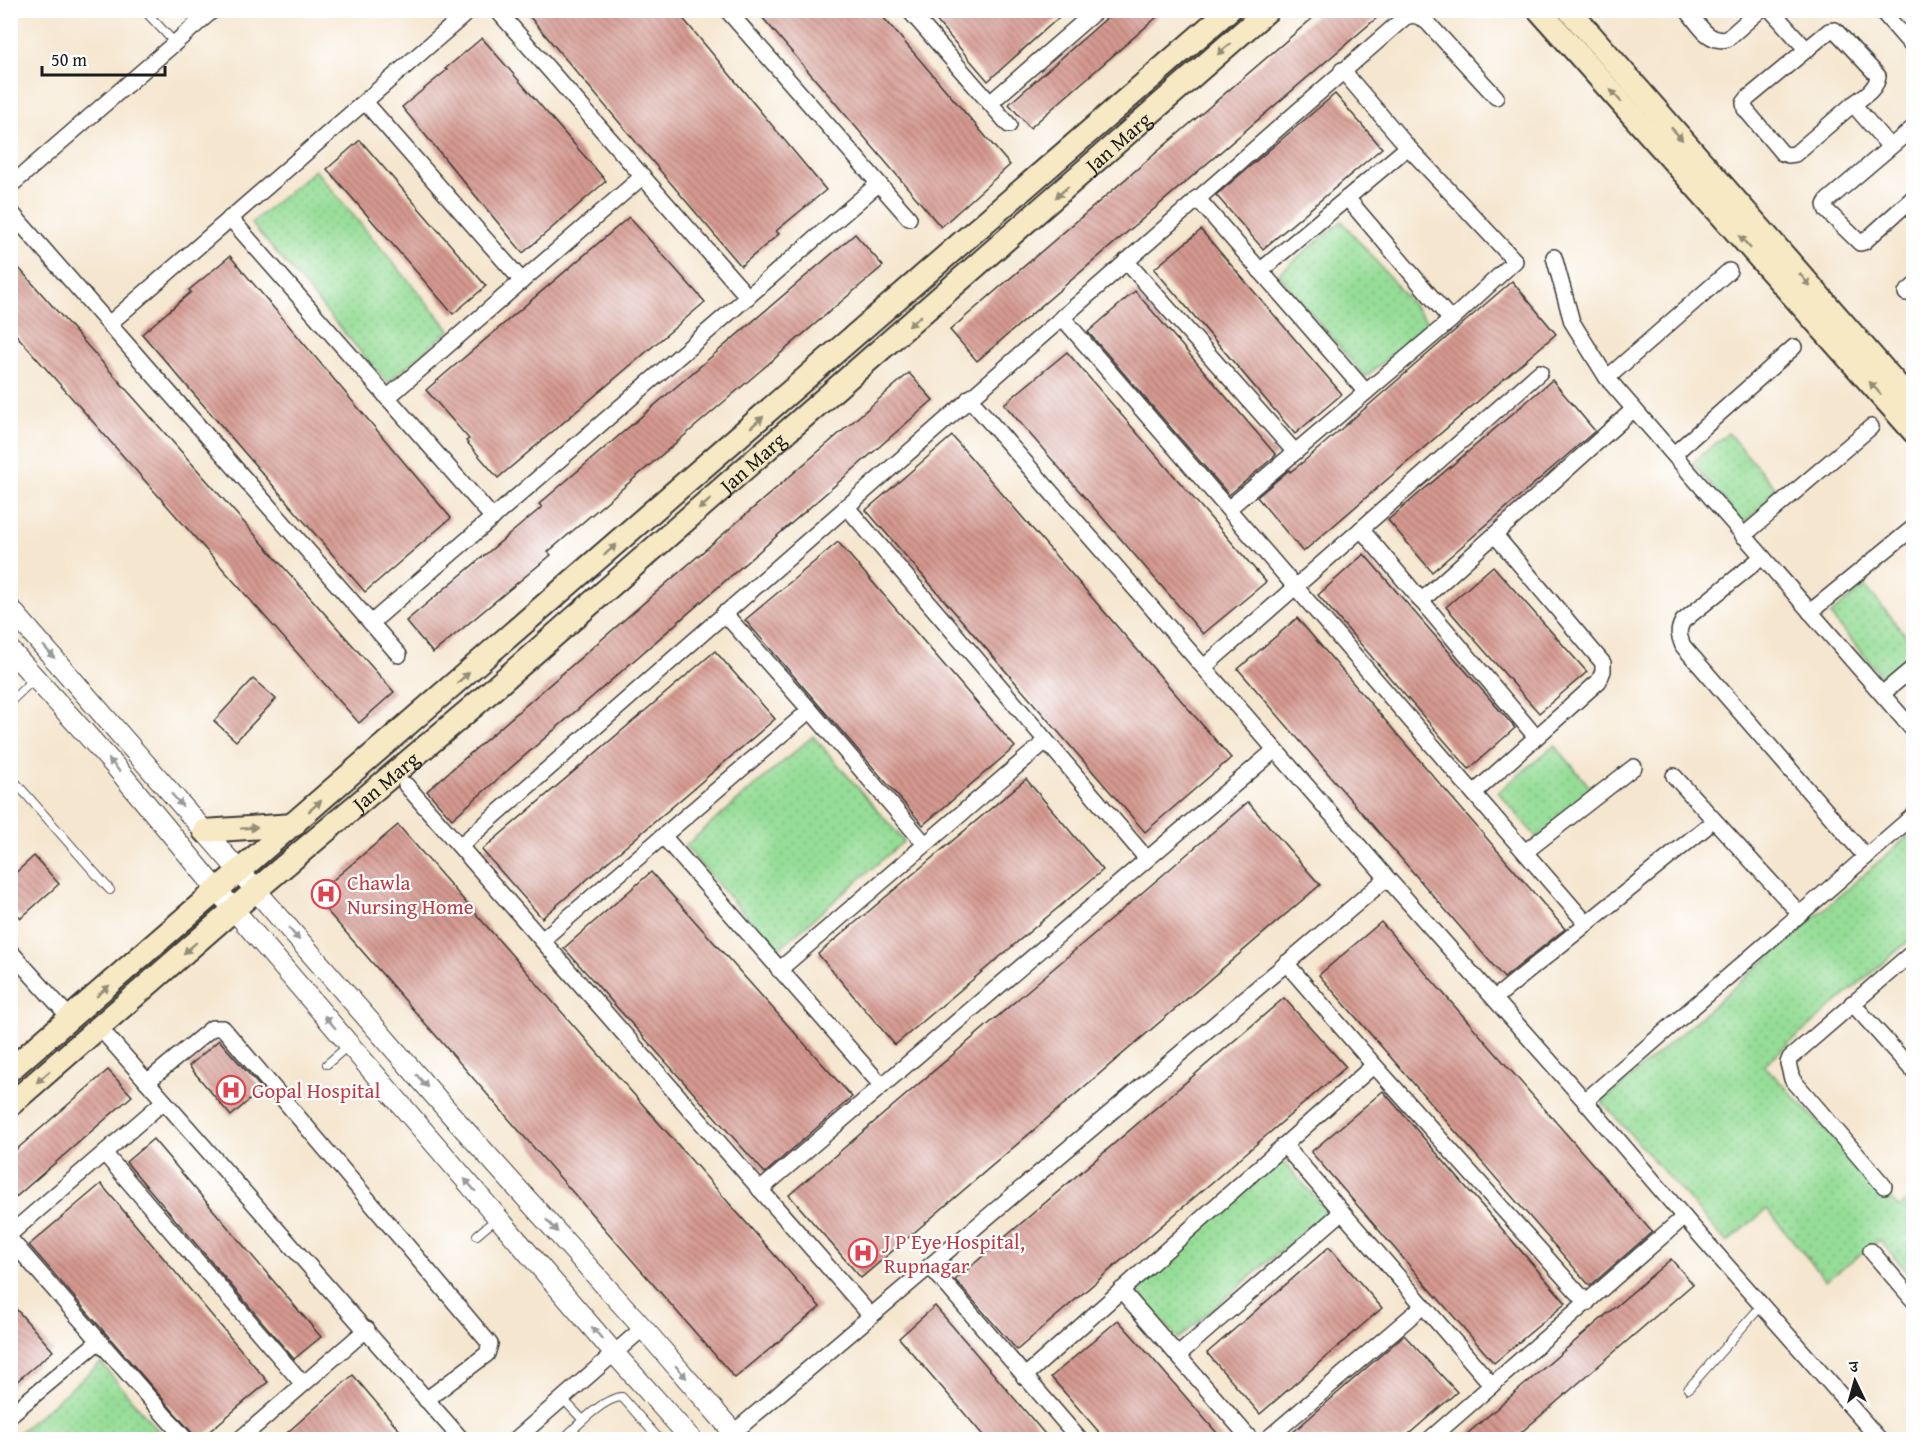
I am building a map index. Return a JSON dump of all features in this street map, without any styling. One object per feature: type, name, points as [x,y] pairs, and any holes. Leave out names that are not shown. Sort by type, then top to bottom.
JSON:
[{"type":"main road","points":[[10,1070],[1230,10]]},
{"type":"main road","name":"Jan Marg","points":[[10,1105],[255,890],[502,681],[1268,10]]},
{"type":"main road","points":[[1539,10],[1914,432]]},
{"type":"main road","points":[[1569,10],[1914,404]]},
{"type":"main road","points":[[204,831],[294,825]]},
{"type":"street","points":[[10,186],[213,10]]},
{"type":"street","points":[[109,324],[470,10]]},
{"type":"street","points":[[497,10],[748,297]]},
{"type":"street","points":[[727,10],[909,218]]},
{"type":"street","points":[[909,10],[1009,125]]},
{"type":"street","points":[[990,103],[1097,10]]},
{"type":"street","points":[[1687,10],[1711,38],[1720,41],[1727,39],[1760,10]]},
{"type":"street","points":[[1771,10],[1807,50]]},
{"type":"street","points":[[1881,10],[1914,48]]},
{"type":"street","points":[[460,846],[1404,18],[1410,15],[1419,16],[1427,22],[1496,97]]},
{"type":"street","points":[[1835,30],[1878,76],[1878,82],[1874,87],[1853,104],[1795,154],[1788,155],[1782,153],[1745,109],[1744,103],[1829,31],[1835,30]]},
{"type":"street","points":[[1228,509],[1451,320],[1515,261],[1408,147],[1342,70]]},
{"type":"street","points":[[365,102],[522,281]]},
{"type":"street","points":[[1853,104],[1890,147]]},
{"type":"street","points":[[1914,127],[1825,205],[1827,211],[1860,243],[1914,198]]},
{"type":"street","points":[[1260,271],[1408,147]]},
{"type":"street","points":[[387,398],[643,176]]},
{"type":"street","points":[[371,623],[878,184]]},
{"type":"street","points":[[1197,198],[1366,392]]},
{"type":"street","points":[[1347,198],[1451,320]]},
{"type":"street","points":[[10,211],[399,655]]},
{"type":"street","points":[[230,218],[492,518]]},
{"type":"street","points":[[1554,258],[1572,322],[1607,378],[1914,731]]},
{"type":"street","points":[[1126,261],[1295,452]]},
{"type":"street","points":[[1607,378],[1729,271]]},
{"type":"street","points":[[1062,316],[1586,923]]},
{"type":"street","points":[[1674,454],[1794,347]]},
{"type":"street","points":[[1204,667],[1540,372]]},
{"type":"street","points":[[969,398],[1880,1440]]},
{"type":"street","points":[[1421,601],[1634,409]]},
{"type":"street","points":[[1743,536],[1871,427]]},
{"type":"street","points":[[846,506],[1147,859]]},
{"type":"street","points":[[1810,612],[1914,527]]},
{"type":"street","points":[[1361,529],[1536,736]]},
{"type":"street","points":[[1474,793],[1599,681],[1603,671],[1603,663],[1495,535]]},
{"type":"street","points":[[1762,557],[1683,621],[1678,635],[1683,646],[1866,857]]},
{"type":"street","points":[[10,608],[454,1118],[643,1328],[736,1436],[871,1316],[1387,878]]},
{"type":"street","points":[[724,614],[925,844]]},
{"type":"street","points":[[10,650],[115,766],[234,910],[614,1353],[692,1440]]},
{"type":"street","points":[[1882,694],[1914,666]]},
{"type":"street","points":[[542,940],[810,710]]},
{"type":"street","points":[[779,970],[1046,741]]},
{"type":"street","points":[[760,1190],[1275,750]]},
{"type":"street","points":[[1525,852],[1634,767]]},
{"type":"street","points":[[1674,776],[1800,914]]},
{"type":"street","points":[[406,785],[871,1316]]},
{"type":"street","points":[[1585,1101],[1914,815]]},
{"type":"street","points":[[1495,998],[1705,828]]},
{"type":"street","points":[[663,836],[882,1086]]},
{"type":"street","points":[[10,951],[71,1019]]},
{"type":"street","points":[[1884,1186],[1792,1079],[1788,1071],[1788,1063],[1790,1058],[1914,951]]},
{"type":"street","points":[[1286,963],[1587,1303]]},
{"type":"street","points":[[1852,1004],[1914,1071]]},
{"type":"street","points":[[99,1028],[367,1329],[462,1440]]},
{"type":"street","points":[[147,1082],[212,1028],[223,1028],[490,1344],[487,1354],[426,1400]]},
{"type":"street","points":[[1024,1377],[1374,1065]]},
{"type":"street","points":[[10,1234],[163,1102]]},
{"type":"street","points":[[1284,1144],[1492,1385]]},
{"type":"street","points":[[104,1153],[303,1384]]},
{"type":"street","points":[[1178,1355],[1342,1212]]},
{"type":"street","points":[[1429,1440],[1684,1218]]},
{"type":"street","points":[[10,1239],[186,1440]]},
{"type":"street","points":[[1871,1251],[1914,1301]]},
{"type":"street","points":[[930,1266],[1080,1440]]},
{"type":"street","points":[[1121,1290],[1251,1440]]},
{"type":"street","points":[[1266,1440],[1423,1306]]},
{"type":"street","points":[[515,1440],[643,1328]]},
{"type":"street","points":[[239,1440],[367,1329]]},
{"type":"street","points":[[10,1415],[99,1341]]},
{"type":"lane","points":[[144,10],[176,43]]},
{"type":"lane","points":[[10,702],[35,678]]},
{"type":"lane","points":[[10,776],[110,890]]},
{"type":"lane","points":[[327,1064],[349,1044]]},
{"type":"lane","points":[[477,1235],[498,1218]]},
{"type":"lane","points":[[1688,1389],[1762,1305]]},
{"type":"lane","points":[[562,1440],[583,1420],[615,1397],[622,1397],[660,1440]]},
{"type":"lane","points":[[562,1398],[583,1420]]},
{"type":"green space","points":[[315,170],[450,330],[387,383],[251,223]]},
{"type":"green space","points":[[1342,221],[1429,324],[1365,377],[1278,274]]},
{"type":"green space","points":[[1728,433],[1779,492],[1743,523],[1692,463]]},
{"type":"green space","points":[[1865,586],[1913,644],[1913,651],[1882,677],[1830,615]]},
{"type":"green space","points":[[813,736],[904,841],[776,951],[685,846]]},
{"type":"green space","points":[[1555,745],[1593,791],[1537,838],[1498,792]]},
{"type":"green space","points":[[1913,832],[1913,937],[1764,1065],[1899,1208],[1913,1197],[1913,1279],[1880,1240],[1826,1281],[1767,1209],[1727,1243],[1602,1102]]},
{"type":"green space","points":[[1281,1159],[1327,1211],[1178,1339],[1133,1287]]},
{"type":"green space","points":[[101,1363],[165,1439],[11,1439]]},
{"type":"building","points":[[524,10],[676,10],[826,190],[776,231],[779,234],[741,266]]},
{"type":"building","points":[[756,10],[877,10],[1010,165],[941,227]]},
{"type":"building","points":[[927,10],[1067,10],[988,81]]},
{"type":"building","points":[[1116,10],[1165,10],[1030,128],[1009,104]]},
{"type":"building","points":[[1322,10],[1386,10],[977,361],[950,330]]},
{"type":"building","points":[[482,38],[606,181],[523,253],[402,107]]},
{"type":"building","points":[[1335,94],[1382,148],[1263,249],[1216,195]]},
{"type":"building","points":[[360,140],[486,286],[453,314],[327,169]]},
{"type":"building","points":[[629,217],[705,302],[498,478],[466,441],[469,439],[426,390]]},
{"type":"building","points":[[1201,230],[1342,394],[1295,434],[1154,269]]},
{"type":"building","points":[[855,234],[883,266],[548,552],[551,555],[433,653],[406,621],[542,507],[539,504]]},
{"type":"building","points":[[230,256],[451,518],[365,592],[142,334]]},
{"type":"building","points":[[10,258],[394,692],[359,723],[10,328]]},
{"type":"building","points":[[1512,281],[1556,334],[1303,552],[1257,497],[1289,470],[1290,472],[1303,462]]},
{"type":"building","points":[[1135,291],[1276,455],[1229,495],[1088,332]]},
{"type":"building","points":[[1067,352],[1266,582],[1203,634],[1004,404]]},
{"type":"building","points":[[909,373],[933,400],[452,819],[427,791]]},
{"type":"building","points":[[1552,380],[1595,431],[1432,572],[1388,520]]},
{"type":"building","points":[[952,436],[1231,758],[1145,832],[866,510]]},
{"type":"building","points":[[838,542],[1015,747],[923,825],[745,620]]},
{"type":"building","points":[[1364,554],[1515,728],[1469,769],[1318,595]]},
{"type":"building","points":[[1493,566],[1587,672],[1539,713],[1446,607]]},
{"type":"building","points":[[1297,618],[1565,929],[1504,978],[1238,669]]},
{"type":"building","points":[[715,651],[775,719],[542,918],[482,850]]},
{"type":"building","points":[[253,679],[276,699],[236,741],[214,721]]},
{"type":"building","points":[[1026,779],[1103,870],[895,1045],[818,954]]},
{"type":"building","points":[[1248,802],[1320,885],[861,1278],[789,1195]]},
{"type":"building","points":[[398,825],[820,1307],[735,1378],[314,896]]},
{"type":"building","points":[[34,856],[59,884],[21,918],[10,907],[10,878]]},
{"type":"building","points":[[651,872],[852,1097],[765,1173],[564,948]]},
{"type":"building","points":[[1381,922],[1652,1232],[1590,1286],[1319,975]]},
{"type":"building","points":[[1284,998],[1346,1067],[1017,1350],[955,1280]]},
{"type":"building","points":[[219,1040],[262,1089],[231,1116],[189,1066]]},
{"type":"building","points":[[108,1070],[132,1096],[10,1202],[10,1155]]},
{"type":"building","points":[[1383,1091],[1566,1303],[1494,1363],[1311,1152]]},
{"type":"building","points":[[153,1139],[321,1337],[294,1359],[126,1162]]},
{"type":"building","points":[[101,1184],[268,1382],[199,1440],[196,1440],[29,1245]]},
{"type":"building","points":[[1329,1247],[1382,1308],[1260,1414],[1207,1353]]},
{"type":"building","points":[[1671,1259],[1693,1284],[1538,1418],[1512,1440],[1460,1440]]},
{"type":"building","points":[[10,1302],[53,1351],[10,1387]]},
{"type":"building","points":[[935,1306],[1050,1440],[987,1440],[899,1338]]},
{"type":"building","points":[[1118,1320],[1223,1440],[1106,1440],[1051,1377]]},
{"type":"building","points":[[1404,1335],[1457,1392],[1402,1440],[1284,1440]]},
{"type":"building","points":[[353,1375],[408,1440],[279,1440],[307,1415]]},
{"type":"place","name":"Chawla Nursing Home","points":[[326,894]]},
{"type":"place","name":"Gopal Hospital","points":[[231,1090]]},
{"type":"place","name":"J P Eye Hospital, Rupnagar","points":[[863,1253]]}]
